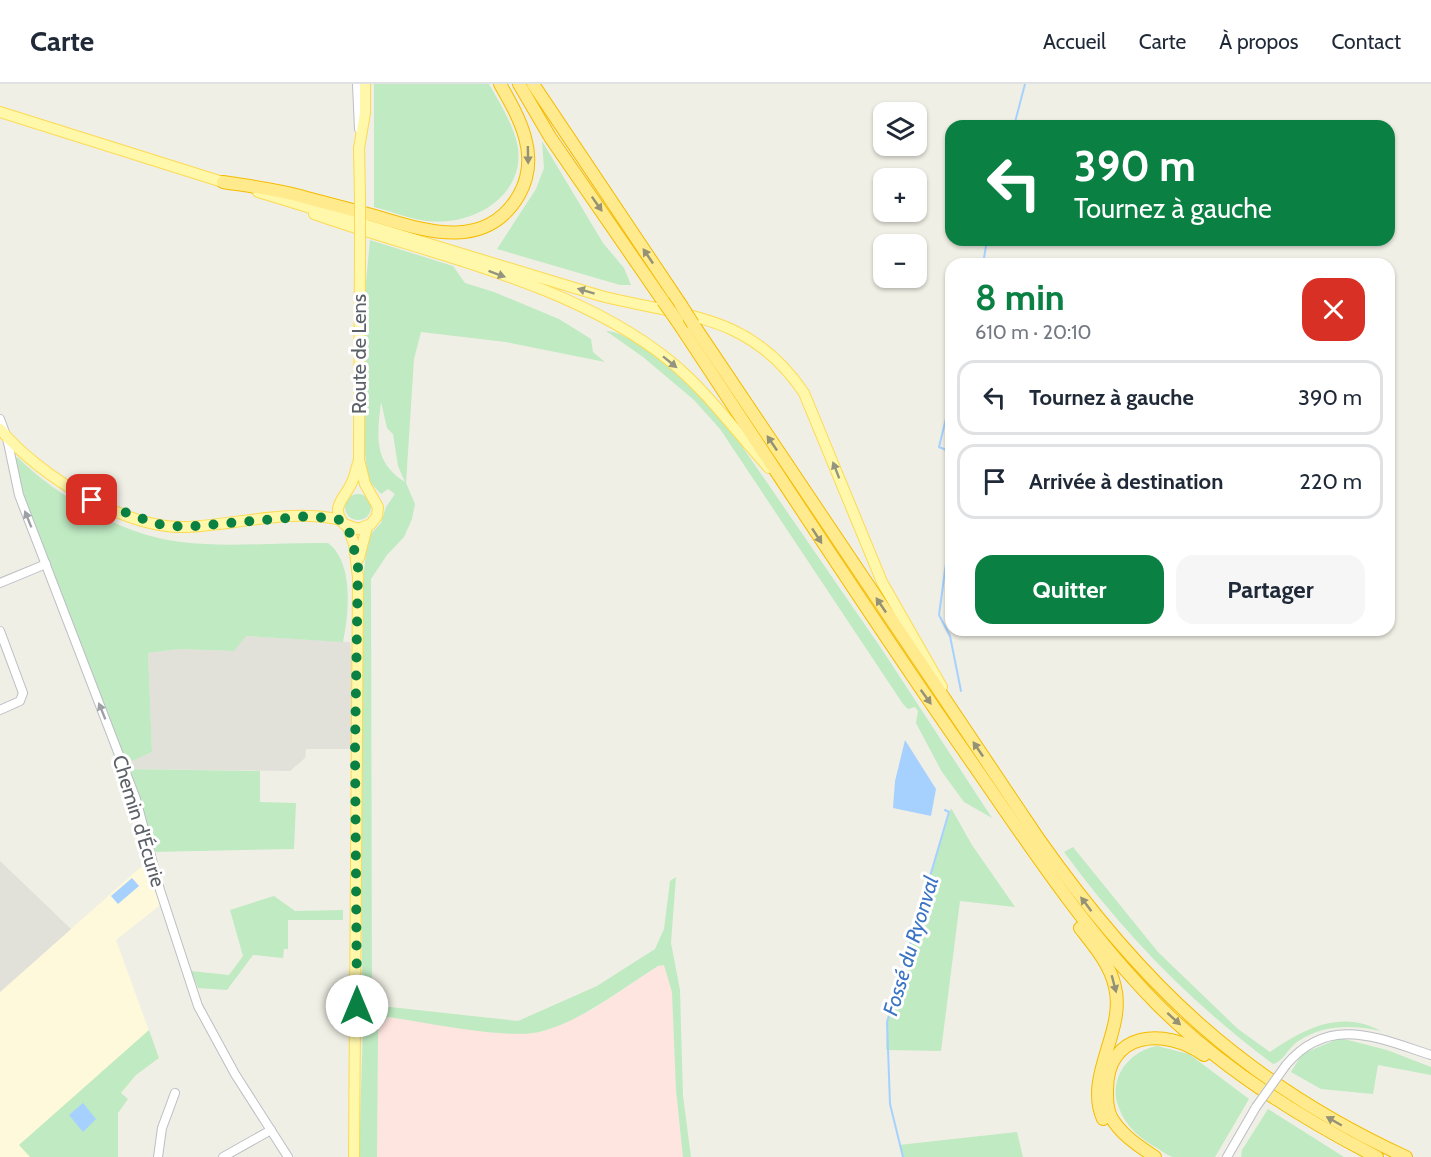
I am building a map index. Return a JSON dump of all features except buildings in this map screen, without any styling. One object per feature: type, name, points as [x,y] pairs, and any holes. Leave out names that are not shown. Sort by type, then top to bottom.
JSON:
[{"type":"highway","points":[[223,182],[293,194],[435,232],[465,232],[483,228],[497,221],[512,206],[527,173],[529,159],[525,134],[500,84]]},
{"type":"highway","points":[[519,84],[550,137],[677,321],[899,660],[1040,864],[1122,966],[1156,1003],[1191,1034],[1276,1100],[1376,1152],[1419,1157]]},
{"type":"highway","points":[[533,84],[949,706],[1069,882],[1096,917],[1158,987],[1213,1037],[1258,1071],[1376,1152]]},
{"type":"highway","points":[[1040,864],[1050,887],[1104,960],[1113,979],[1117,1011],[1099,1081],[1098,1102],[1103,1119],[1114,1134],[1143,1157]]},
{"type":"highway","points":[[1155,1157],[1124,1133],[1114,1121],[1107,1103],[1107,1082],[1113,1064],[1124,1049],[1142,1039],[1160,1037],[1171,1038],[1194,1047],[1282,1111],[1342,1145],[1406,1157]]},
{"type":"main road","name":"Route de Lens","points":[[359,460],[359,148],[365,84]]},
{"type":"main road","points":[[0,112],[223,182],[497,274],[575,304],[609,320],[670,361],[718,406],[786,486]]},
{"type":"main road","points":[[223,182],[340,215],[601,296],[643,306],[672,309],[708,319],[760,344],[790,372],[804,393],[882,582],[936,675],[949,706]]},
{"type":"main road","points":[[0,429],[26,454],[75,492],[108,508],[157,524],[184,527],[310,516],[345,523],[358,529],[367,527]]},
{"type":"main road","points":[[359,460],[368,491]]},
{"type":"main road","points":[[358,564],[338,505],[359,460]]},
{"type":"main road","points":[[346,492],[357,489],[368,491],[374,496],[378,507],[377,516],[367,527],[358,564],[354,1157]]},
{"type":"street","points":[[357,84],[359,148]]},
{"type":"street","name":"Chemin d'Écurie","points":[[0,419],[8,438],[12,467],[46,564],[136,799],[160,890],[198,1006],[235,1074],[288,1157]]},
{"type":"street","points":[[12,467],[17,457],[26,454]]},
{"type":"street","points":[[0,583],[46,564]]},
{"type":"street","points":[[0,631],[23,693],[20,701],[0,710]]},
{"type":"street","points":[[1227,1157],[1256,1107],[1286,1065],[1294,1055],[1313,1042],[1346,1034],[1365,1035],[1431,1055]]},
{"type":"street","points":[[158,1157],[162,1128],[175,1093]]},
{"type":"street","points":[[223,1157],[271,1130]]},
{"type":"shaded area","points":[[245,636],[350,642],[357,696],[355,749],[306,749],[305,758],[290,771],[125,769],[123,765],[152,752],[148,653],[179,649],[233,651]]},
{"type":"shaded area","points":[[152,857],[164,902],[116,940],[159,1058],[136,1075],[71,1157],[0,1157],[0,992]]},
{"type":"shaded area","points":[[0,861],[71,929],[0,992]]},
{"type":"shaded area","points":[[664,965],[672,992],[676,1090],[683,1157],[377,1157],[378,1032],[379,1027],[388,1017],[518,1034],[542,1032],[594,1009],[658,966]]},
{"type":"green space","points":[[374,84],[489,84],[512,127],[518,153],[516,171],[509,187],[498,200],[482,211],[465,218],[446,221],[420,220],[374,207]]},
{"type":"green space","points":[[542,141],[603,243],[624,268],[631,285],[620,285],[497,249],[536,189],[544,168]]},
{"type":"green space","points":[[370,240],[453,266],[465,283],[494,292],[559,319],[591,339],[593,352],[605,362],[506,342],[421,332],[414,359],[406,483],[415,504],[412,519],[404,537],[387,555],[371,579],[372,1005],[518,1021],[597,986],[655,949],[664,929],[670,881],[676,877],[671,943],[680,990],[683,1096],[691,1157],[683,1157],[676,1090],[672,992],[664,965],[658,966],[588,1011],[543,1031],[510,1034],[388,1017],[379,1027],[378,1032],[377,1157],[359,1157],[363,1026],[361,882],[363,579],[368,537],[381,523],[386,507],[395,494],[388,489],[381,494],[368,480],[364,444],[366,282]],"holes":[[[381,402],[387,428],[393,434],[398,466],[405,482],[387,466],[382,457],[378,437]]]},
{"type":"green space","points":[[606,331],[620,334],[653,354],[688,385],[728,426],[883,651],[992,818],[964,802],[942,772],[916,723],[918,711],[915,707],[908,709],[903,704],[720,429],[694,400],[643,357]]},
{"type":"green space","points":[[17,457],[33,472],[72,500],[137,532],[199,544],[328,543],[336,552],[346,575],[348,603],[343,642],[246,636],[234,651],[179,649],[148,653],[152,752],[123,765],[48,570],[13,463]]},
{"type":"green space","points":[[358,494],[367,498],[371,507],[367,516],[358,520],[349,516],[345,507],[349,498]]},
{"type":"green space","points":[[125,769],[260,771],[260,802],[296,803],[294,849],[150,852]]},
{"type":"green space","points":[[951,808],[972,845],[1015,907],[960,901],[941,1051],[886,1050],[887,1022]]},
{"type":"green space","points":[[1073,847],[1158,952],[1238,1029],[1270,1052],[1309,1029],[1337,1022],[1366,1025],[1381,1031],[1348,1027],[1317,1032],[1297,1042],[1280,1061],[1273,1064],[1214,1017],[1135,939],[1064,852]]},
{"type":"green space","points":[[274,896],[295,911],[343,910],[343,920],[288,920],[288,949],[284,949],[283,958],[253,955],[227,990],[198,988],[191,971],[229,975],[243,956],[230,910]]},
{"type":"green space","points":[[149,1030],[159,1058],[136,1075],[121,1093],[128,1099],[118,1113],[118,1157],[30,1157],[19,1145]]},
{"type":"green space","points":[[1340,1038],[1387,1050],[1431,1067],[1431,1075],[1378,1065],[1373,1094],[1321,1089],[1291,1072],[1302,1054]]},
{"type":"green space","points":[[1157,1046],[1189,1054],[1249,1099],[1215,1157],[1169,1156],[1140,1136],[1129,1126],[1122,1115],[1116,1097],[1118,1077],[1130,1060],[1147,1049]]},
{"type":"green space","points":[[1268,1109],[1344,1157],[1241,1157],[1242,1150]]},
{"type":"green space","points":[[1017,1132],[1023,1157],[903,1157],[899,1145]]},
{"type":"water","points":[[905,740],[936,789],[931,816],[893,808],[895,781]]},
{"type":"water","points":[[132,878],[139,886],[118,904],[111,896]]},
{"type":"water","points":[[83,1103],[96,1119],[83,1132],[69,1115]]},
{"type":"waterway","name":"Fossé du Ryonval","points":[[1016,120],[1025,84]]},
{"type":"waterway","name":"Fossé du Ryonval","points":[[984,258],[986,246]]},
{"type":"waterway","name":"Fossé du Ryonval","points":[[945,422],[939,447],[945,450]]},
{"type":"waterway","name":"Fossé du Ryonval","points":[[945,570],[939,615],[945,626]]},
{"type":"waterway","name":"Fossé du Ryonval","points":[[950,636],[961,691]]},
{"type":"waterway","name":"Fossé du Ryonval","points":[[903,1157],[890,1104],[887,1022],[949,812],[945,810]]},
{"type":"route","points":[[92,500],[108,508],[157,524],[184,527],[310,516],[341,520],[348,527],[358,564],[355,749],[357,1006]]}]
